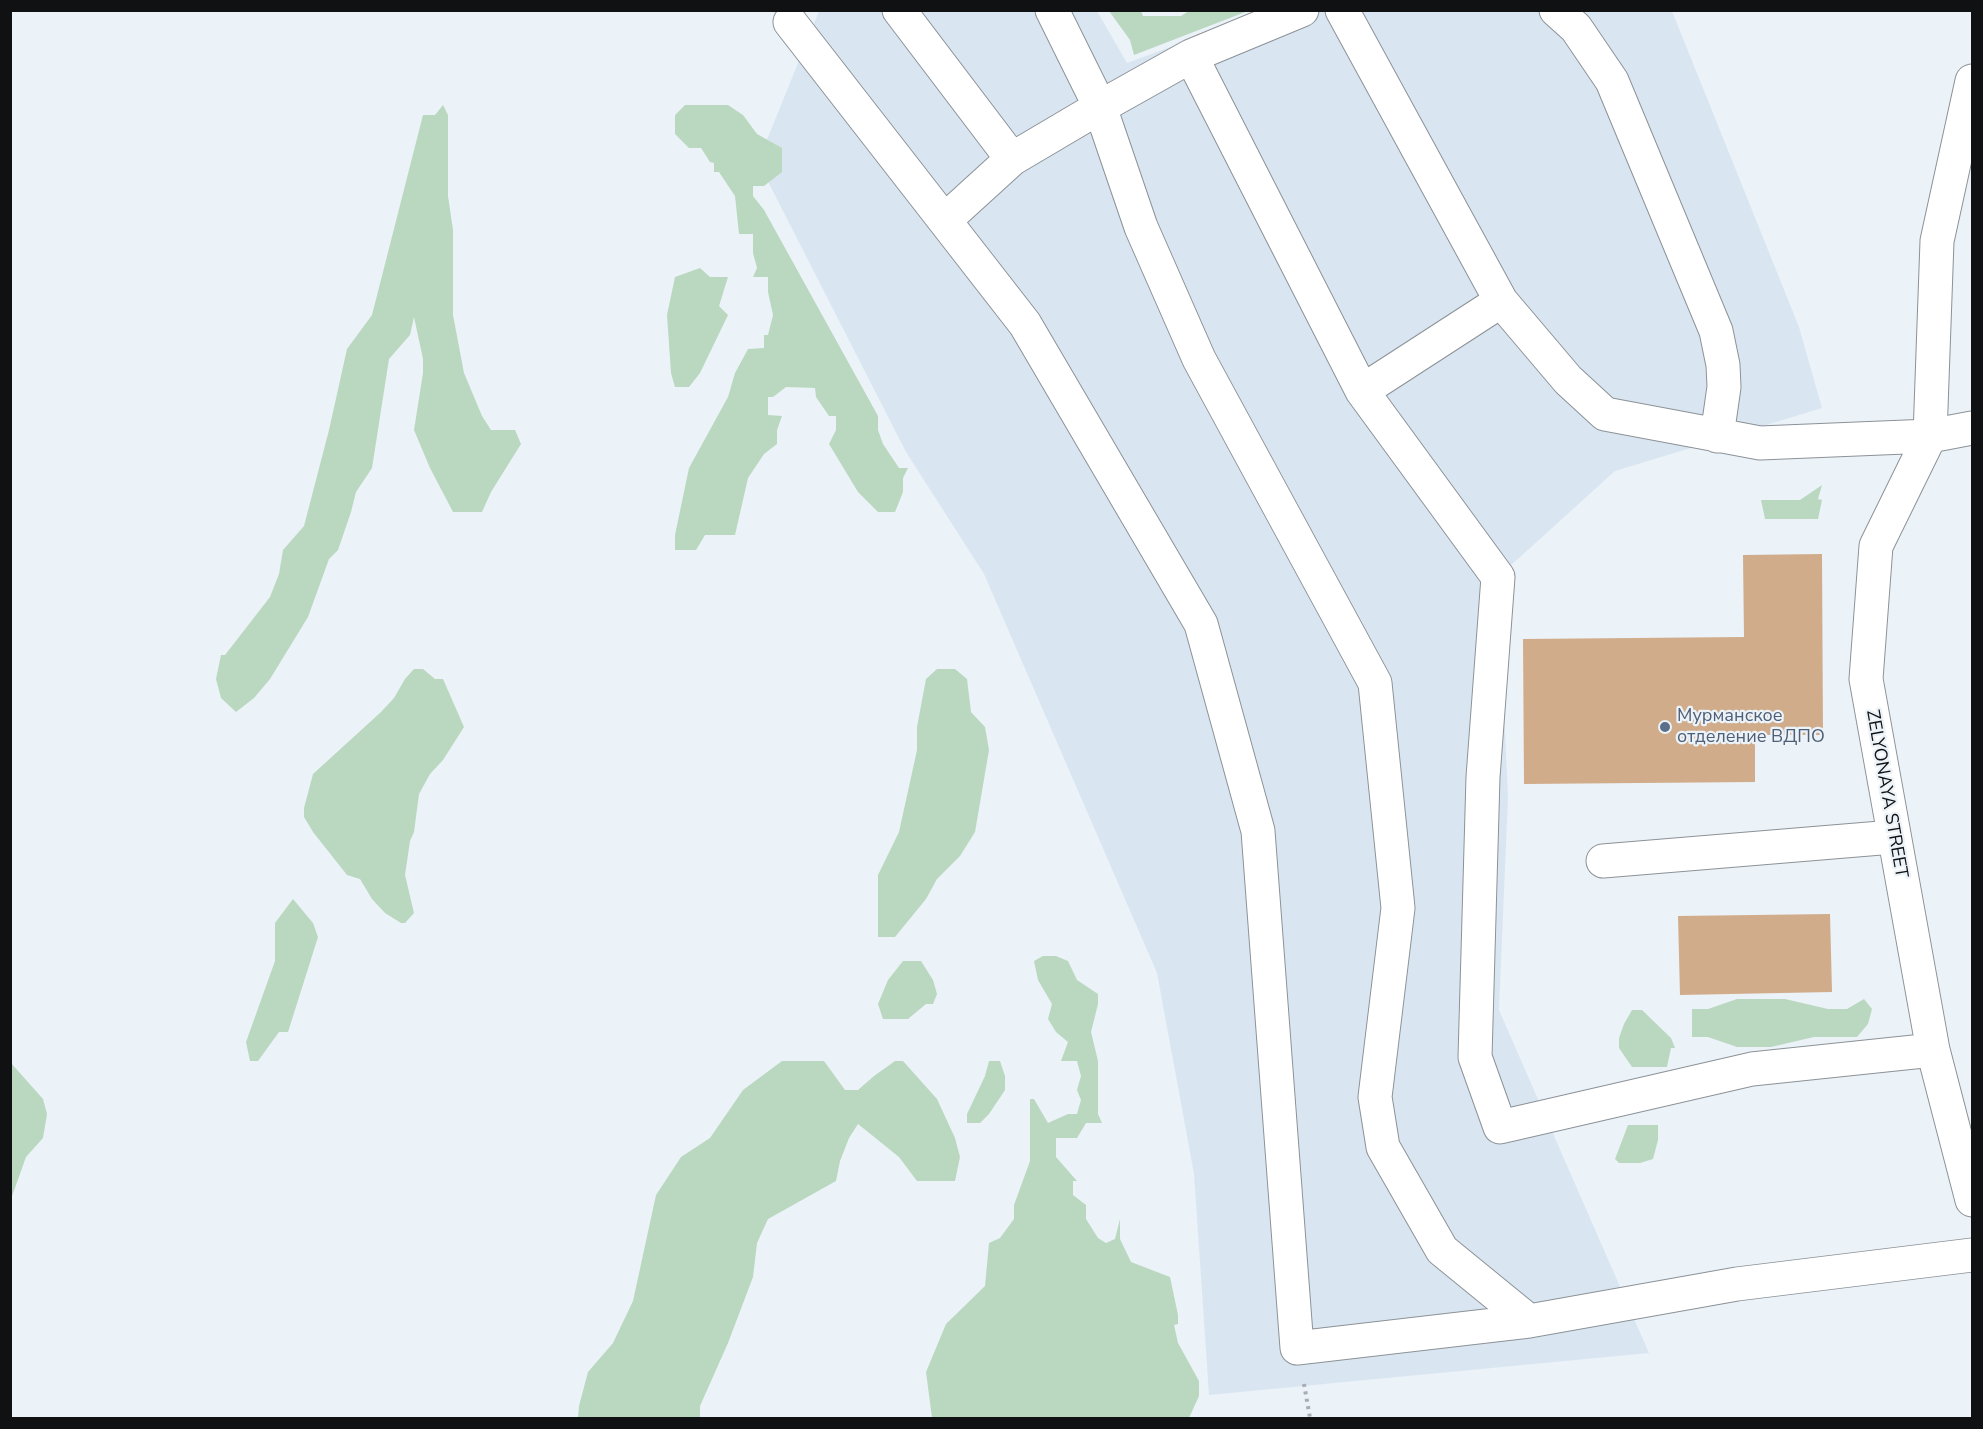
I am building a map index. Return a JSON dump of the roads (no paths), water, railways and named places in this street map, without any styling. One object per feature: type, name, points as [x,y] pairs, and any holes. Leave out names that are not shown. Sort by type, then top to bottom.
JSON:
[{"type":"street","points":[[899,10],[1012,159]]},
{"type":"street","points":[[1052,10],[1100,107],[1142,227],[1199,359],[1375,683],[1398,908],[1375,1097],[1383,1147],[1442,1250],[1529,1321]]},
{"type":"street","points":[[945,220],[1012,159],[1100,107],[1191,56],[1302,10]]},
{"type":"street","points":[[1342,10],[1501,301],[1568,380],[1605,414],[1760,443],[1930,436],[1972,428]]},
{"type":"street","points":[[1556,10],[1576,28],[1612,81],[1716,331],[1723,365],[1724,387],[1717,436]]},
{"type":"street","points":[[790,22],[1025,324],[1200,624],[1258,831],[1297,1348],[1529,1321],[1737,1284],[1972,1255]]},
{"type":"street","points":[[1191,56],[1362,391],[1498,577],[1483,777],[1475,1057],[1500,1127],[1752,1069],[1933,1050]]},
{"type":"street","points":[[1930,436],[1938,241],[1972,81]]},
{"type":"street","points":[[1362,391],[1501,301]]},
{"type":"street","name":"ZELYONAYA STREET","points":[[1930,436],[1876,546],[1866,679],[1933,1050],[1972,1200]]},
{"type":"street","points":[[1603,861],[1893,837]]},
{"type":"place","name":"Мурманское отделение ВДПО","points":[[1665,727]]}]
